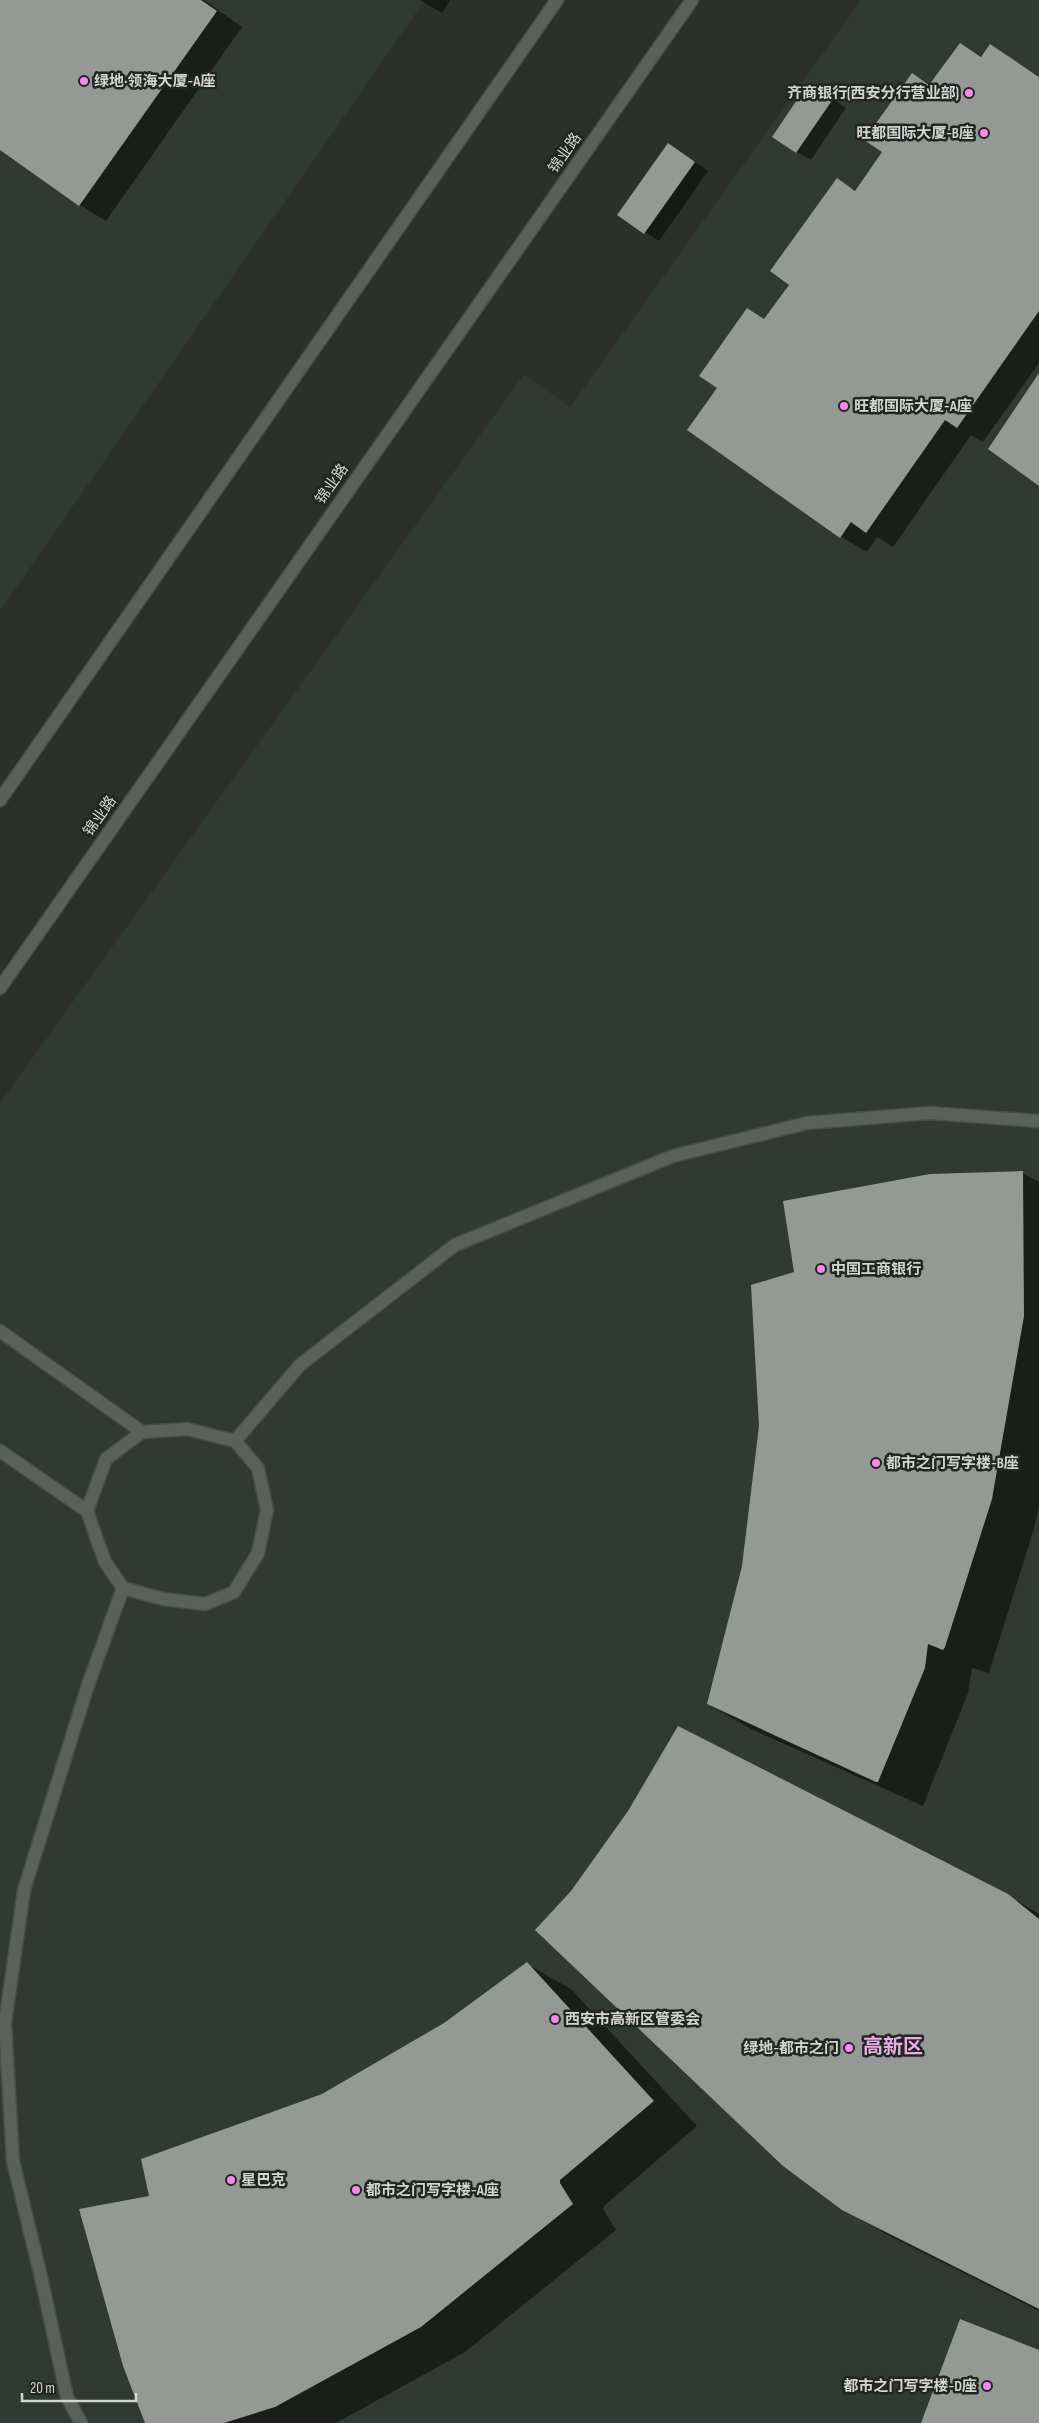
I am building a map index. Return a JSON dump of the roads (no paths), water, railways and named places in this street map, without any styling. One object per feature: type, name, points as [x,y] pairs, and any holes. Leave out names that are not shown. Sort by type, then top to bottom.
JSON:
[{"type":"street","points":[[0,800],[557,0]]},
{"type":"street","name":"锦业路","points":[[0,988],[692,0]]},
{"type":"street","points":[[235,1441],[300,1365],[455,1245],[673,1156],[807,1123],[930,1113],[1039,1121]]},
{"type":"street","points":[[0,1331],[142,1432]]},
{"type":"street","points":[[0,1451],[88,1511],[105,1562],[123,1588],[163,1599],[204,1604],[234,1592],[258,1553],[266,1510],[258,1468],[235,1441],[187,1429],[142,1432],[106,1460],[88,1511]]},
{"type":"street","points":[[82,2423],[67,2397],[42,2277],[13,2161],[6,2023],[24,1890],[88,1685],[123,1588]]},
{"type":"place","name":"绿地·领海大厦-A座","points":[[84,81]]},
{"type":"place","name":"齐商银行(西安分行营业部)","points":[[969,93]]},
{"type":"place","name":"旺都国际大厦-B座","points":[[984,133]]},
{"type":"place","name":"旺都国际大厦-A座","points":[[844,406]]},
{"type":"place","name":"中国工商银行","points":[[821,1269]]},
{"type":"place","name":"都市之门写字楼-B座","points":[[876,1463]]},
{"type":"place","name":"西安市高新区管委会","points":[[555,2019]]},
{"type":"place","name":"绿地-都市之门","points":[[849,2048]]},
{"type":"place","name":"星巴克","points":[[231,2180]]},
{"type":"place","name":"都市之门写字楼-A座","points":[[356,2190]]},
{"type":"place","name":"都市之门写字楼-D座","points":[[987,2386]]},
{"type":"district","name":"高新区","points":[[893,2047]]}]
